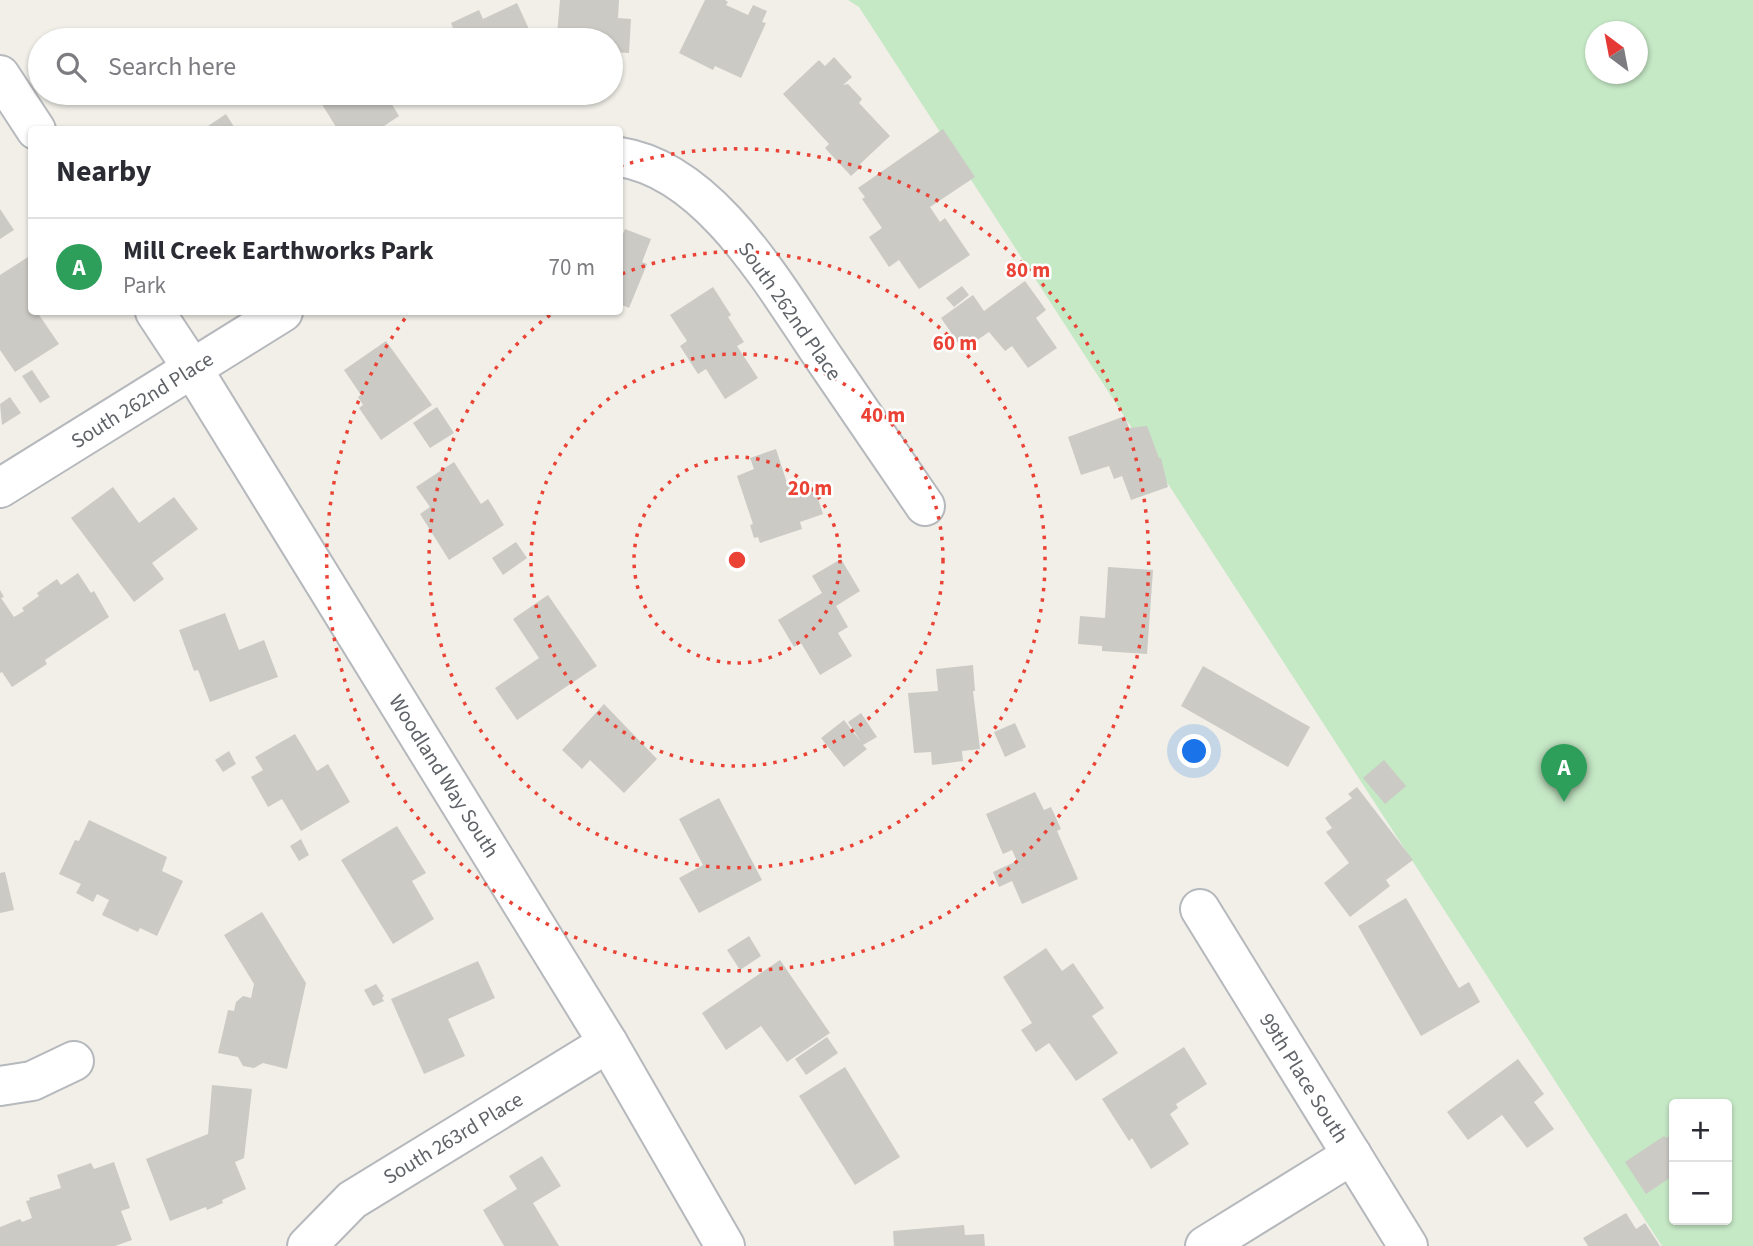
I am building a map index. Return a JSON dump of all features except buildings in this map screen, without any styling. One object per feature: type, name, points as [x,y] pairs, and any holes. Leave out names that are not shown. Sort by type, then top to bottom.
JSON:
[{"type":"street","points":[[0,75],[33,126]]},
{"type":"street","name":"South 262nd Place","points":[[623,158],[659,169],[690,189],[736,235],[788,305],[925,506]]},
{"type":"street","name":"Woodland Way South","points":[[157,315],[608,1043],[725,1246]]},
{"type":"street","name":"South 262nd Place","points":[[0,488],[278,315]]},
{"type":"street","name":"99th Place South","points":[[1200,909],[1408,1246]]},
{"type":"street","name":"South 263rd Place","points":[[307,1246],[352,1200],[608,1043]]},
{"type":"street","points":[[0,1086],[32,1081],[74,1061]]},
{"type":"street","points":[[1205,1246],[1352,1155]]},
{"type":"green space","points":[[848,0],[1753,0],[1753,1246],[1662,1246],[859,7]]},
{"type":"place","name":"Mill Creek Earthworks Park","points":[[1564,802]]}]
